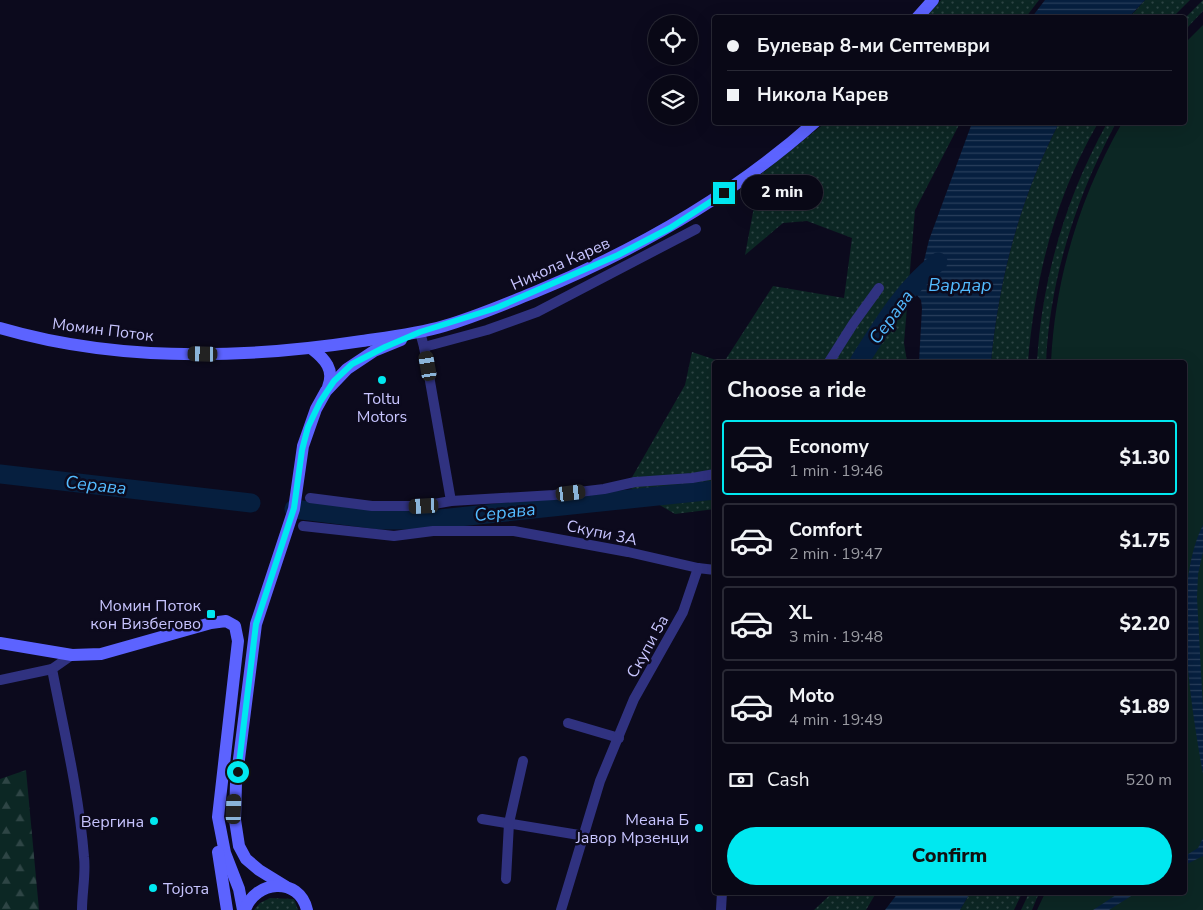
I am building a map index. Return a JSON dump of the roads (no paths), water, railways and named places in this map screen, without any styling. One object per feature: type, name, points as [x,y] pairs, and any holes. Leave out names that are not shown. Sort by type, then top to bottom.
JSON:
[{"type":"street","points":[[914,15],[924,0]]},
{"type":"street","points":[[920,15],[933,0]]},
{"type":"street","name":"Никола Карев","points":[[283,351],[312,349],[420,332],[496,308],[568,278],[641,244],[670,228],[741,182],[811,125]]},
{"type":"street","points":[[424,347],[487,330],[537,312],[696,230]]},
{"type":"street","points":[[830,360],[879,288]]},
{"type":"street","name":"Момин Поток","points":[[0,328],[102,347],[203,354],[283,351]]},
{"type":"street","points":[[326,391],[352,364],[420,332],[450,501]]},
{"type":"street","points":[[306,910],[299,894],[259,870],[246,859],[239,846],[235,820],[236,783],[256,624],[286,532],[298,488],[304,440],[311,420],[326,391],[331,373],[324,359],[312,349]]},
{"type":"street","points":[[310,498],[396,508],[424,506],[450,501],[554,495],[604,489],[635,482],[692,478],[712,475]]},
{"type":"street","name":"Скупи 3А","points":[[303,526],[394,536],[433,531],[514,531],[712,570]]},
{"type":"street","name":"Скупи 5а","points":[[561,910],[585,836],[600,781],[634,700],[683,612],[698,568]]},
{"type":"street","points":[[0,644],[72,655],[101,654],[120,651],[221,621],[235,626],[238,641],[218,817],[217,846],[227,910]]},
{"type":"street","points":[[0,680],[52,669],[72,655]]},
{"type":"street","points":[[52,669],[79,816],[84,859],[82,910]]},
{"type":"street","points":[[568,722],[619,738]]},
{"type":"street","points":[[506,879],[509,823],[523,761]]},
{"type":"street","points":[[218,817],[226,858],[241,893],[244,910]]},
{"type":"street","points":[[482,819],[585,836]]},
{"type":"street","points":[[244,910],[258,891],[269,886],[285,886]]},
{"type":"street","points":[[720,910],[722,895]]},
{"type":"water","points":[[1045,0],[1145,0],[1131,15],[1034,15]]},
{"type":"water","name":"Вардар","points":[[971,125],[1058,125],[1033,180],[1013,239],[1000,300],[991,360],[919,360],[922,308],[921,300],[916,294],[929,240]]},
{"type":"water","points":[[1203,525],[1203,552],[1198,574],[1197,598],[1203,709],[1203,774],[1193,715],[1187,659],[1187,597],[1193,551]]},
{"type":"water","points":[[1203,838],[1203,856],[1187,864],[1187,855],[1198,848]]},
{"type":"water","points":[[896,895],[969,895],[960,910],[885,910]]},
{"type":"water","points":[[1116,895],[1133,895],[1109,910],[1093,910]]},
{"type":"waterway","name":"Серава","points":[[860,360],[904,296],[938,262]]},
{"type":"waterway","name":"Серава","points":[[0,474],[251,503]]},
{"type":"waterway","name":"Серава","points":[[294,509],[380,520],[430,520],[712,490]]},
{"type":"place","name":"Toltu Motors","points":[[382,380]]},
{"type":"place","name":"Момин Поток кон Визбегово","points":[[211,614]]},
{"type":"place","name":"Вергина","points":[[154,821]]},
{"type":"place","name":"Меана Б Јавор Мрзенци","points":[[699,828]]},
{"type":"place","name":"Тојота","points":[[153,888]]}]
